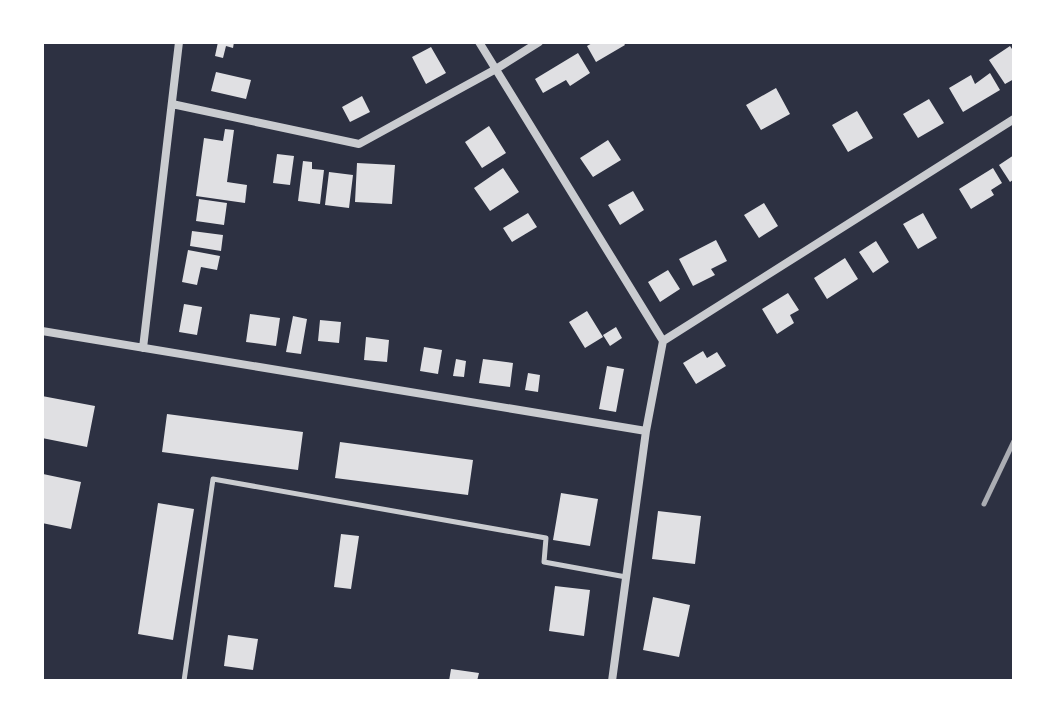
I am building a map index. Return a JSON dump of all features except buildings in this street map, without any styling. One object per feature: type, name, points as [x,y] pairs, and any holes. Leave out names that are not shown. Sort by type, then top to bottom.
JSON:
[{"type":"street","points":[[143,348],[179,42]]},
{"type":"street","points":[[479,42],[663,341],[646,431],[612,681]]},
{"type":"street","points":[[172,104],[359,144],[539,42]]},
{"type":"street","points":[[663,341],[1014,119]]},
{"type":"street","points":[[42,331],[646,431]]},
{"type":"lane","points":[[184,681],[213,479],[546,538],[544,562],[626,577]]},
{"type":"railway","points":[[984,504],[1014,441]]}]
